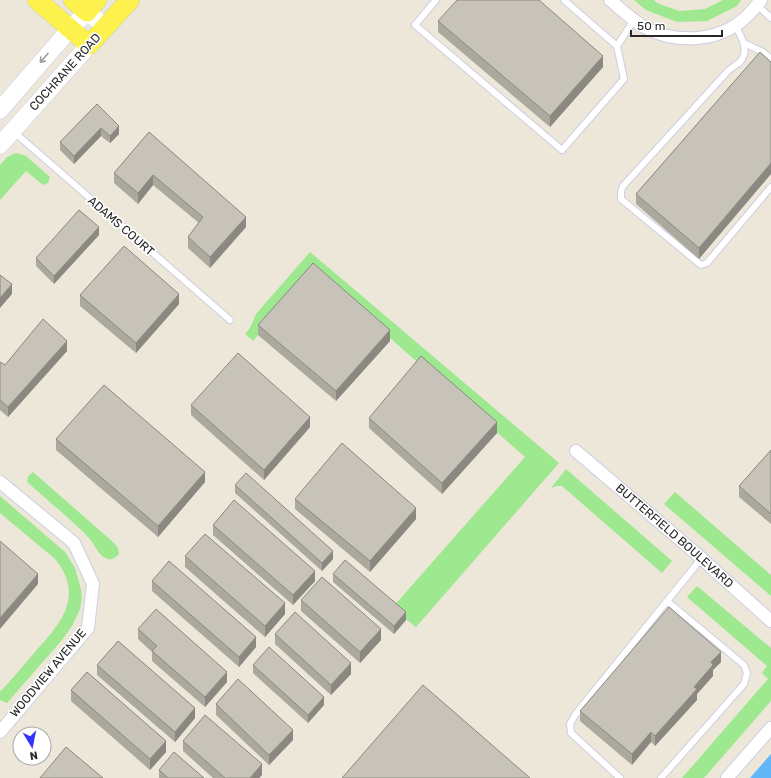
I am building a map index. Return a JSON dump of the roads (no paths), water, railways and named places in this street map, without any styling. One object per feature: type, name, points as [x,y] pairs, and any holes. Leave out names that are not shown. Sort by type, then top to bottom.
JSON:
[{"type":"main road","points":[[37,0],[89,45]]},
{"type":"main road","name":"COCHRANE ROAD","points":[[0,145],[130,0]]},
{"type":"main road","points":[[86,4],[106,27]]},
{"type":"main road","name":"COCHRANE ROAD","points":[[0,110],[70,29],[86,4]]},
{"type":"street","points":[[610,0],[645,28],[679,39],[692,39],[721,32],[745,18],[759,3]]},
{"type":"street","name":"BUTTERFIELD BOULEVARD","points":[[576,451],[771,621]]},
{"type":"street","name":"WOODVIEW AVENUE","points":[[0,482],[74,544],[93,584],[88,628],[0,732]]},
{"type":"street","points":[[727,778],[771,728]]},
{"type":"lane","points":[[436,0],[415,25],[562,150],[624,79],[617,46],[564,0]]},
{"type":"lane","points":[[759,3],[771,18]]},
{"type":"lane","points":[[617,46],[634,20]]},
{"type":"lane","points":[[735,25],[744,43],[743,54],[740,61],[726,72],[623,186],[621,191],[621,199],[701,265],[707,262],[771,187]]},
{"type":"lane","points":[[744,43],[763,52],[771,59]]},
{"type":"lane","name":"ADAMS COURT","points":[[12,131],[230,320]]},
{"type":"lane","points":[[620,778],[571,733],[570,724],[575,715],[701,559]]},
{"type":"lane","points":[[661,778],[744,684],[747,673],[744,665],[667,601]]},
{"type":"water","points":[[771,754],[771,778],[750,778]]}]
